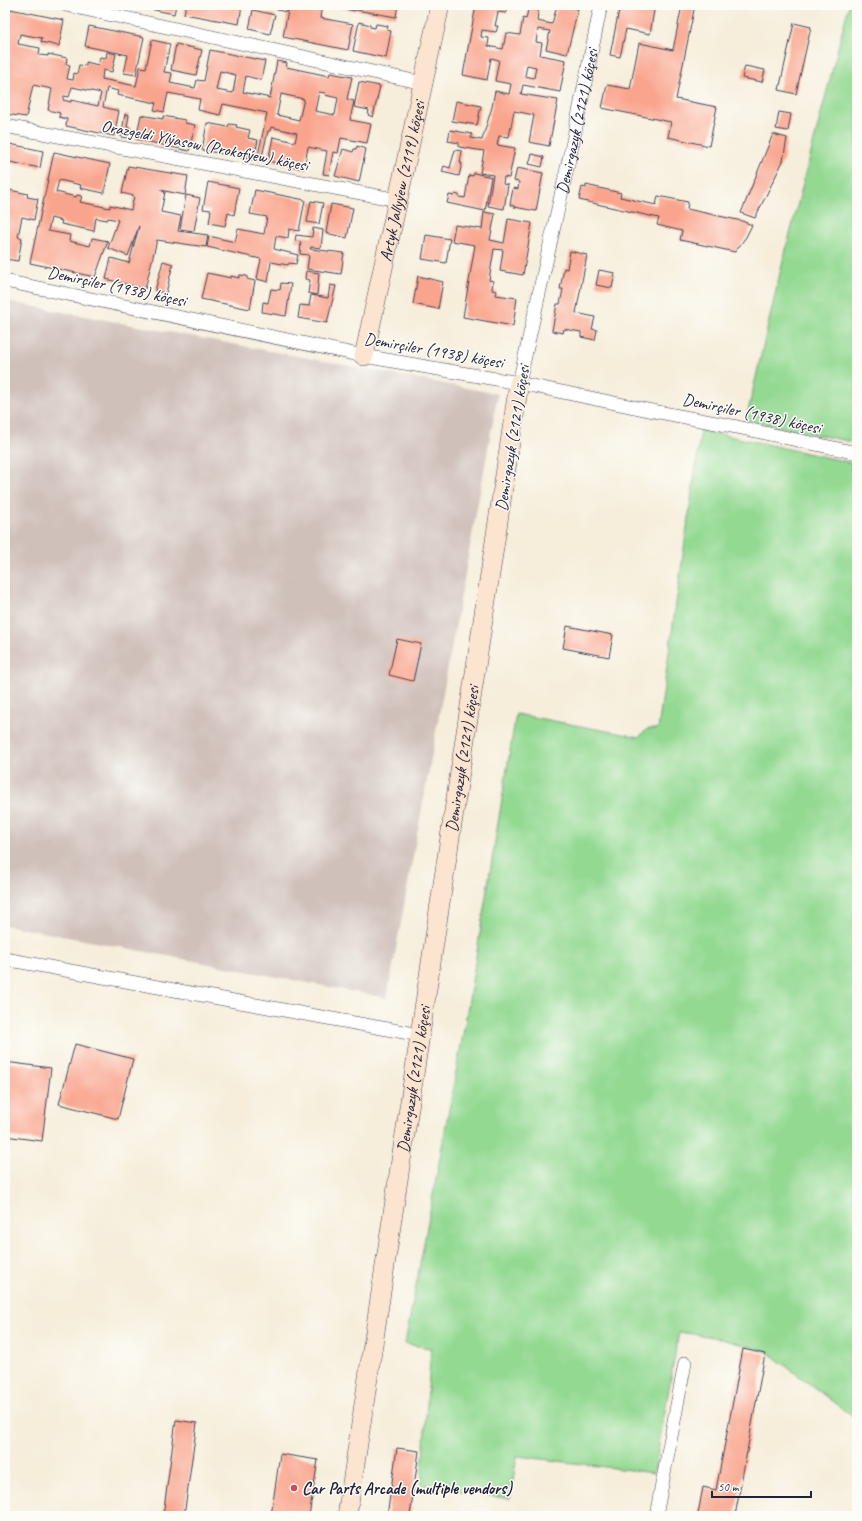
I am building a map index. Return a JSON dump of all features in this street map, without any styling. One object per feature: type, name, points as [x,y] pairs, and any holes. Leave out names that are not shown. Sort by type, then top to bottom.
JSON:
[{"type":"street","points":[[66,5],[423,83]]},
{"type":"street","name":"Artyk Jallyýew (2119) köçesi","points":[[364,356],[440,5]]},
{"type":"street","name":"Demirgazyk (2121) köçesi","points":[[347,1516],[519,383],[572,146],[601,5]]},
{"type":"street","name":"Orazgeldi Ylýasow (Prokofýew) köçesi","points":[[5,126],[398,200]]},
{"type":"street","name":"Demirçiler (1938) köçesi","points":[[5,281],[364,356],[519,383],[857,453]]},
{"type":"street","points":[[5,958],[420,1035]]},
{"type":"street","points":[[656,1516],[685,1363]]},
{"type":"shaded area","points":[[5,301],[498,394],[387,998],[5,925]]},
{"type":"green space","points":[[849,5],[857,5],[857,443],[746,420],[781,269]]},
{"type":"green space","points":[[701,430],[857,464],[857,1420],[766,1351],[713,1337],[679,1332],[654,1473],[517,1456],[510,1499],[421,1485],[431,1348],[405,1344],[465,1024],[516,714],[639,737],[647,729],[658,729]]},
{"type":"building","points":[[146,5],[176,5],[174,14],[145,8]]},
{"type":"building","points":[[186,5],[242,5],[239,24],[184,14]]},
{"type":"building","points":[[278,5],[288,5],[287,12],[277,10]]},
{"type":"building","points":[[289,5],[322,5],[320,18],[353,24],[348,50],[283,37]]},
{"type":"building","points":[[340,5],[356,5],[355,11],[339,8]]},
{"type":"building","points":[[357,5],[398,5],[396,17],[356,10]]},
{"type":"building","points":[[476,5],[507,5],[506,13],[498,12],[495,26],[498,26],[496,32],[482,30],[481,37],[489,38],[488,46],[503,49],[506,33],[520,35],[523,18],[526,19],[529,5],[539,5],[537,21],[552,24],[557,5],[578,9],[567,54],[546,49],[550,31],[538,29],[536,42],[542,43],[540,55],[566,60],[560,92],[523,85],[521,94],[558,100],[549,146],[529,142],[534,115],[514,111],[509,137],[499,136],[497,145],[515,148],[509,178],[504,177],[503,184],[508,185],[504,209],[488,206],[493,175],[480,173],[484,151],[459,147],[459,143],[448,141],[450,130],[472,134],[471,138],[482,140],[492,107],[495,91],[509,94],[511,84],[495,81],[499,60],[491,58],[487,80],[463,75]],"holes":[[[527,65],[536,67],[534,78],[525,76]]]},
{"type":"building","points":[[620,5],[655,5],[650,34],[626,29],[620,57],[610,55]]},
{"type":"building","points":[[682,5],[695,5],[676,99],[717,107],[709,146],[668,137],[671,122],[602,108],[607,85],[630,89],[639,43],[673,50]]},
{"type":"building","points":[[5,8],[64,20],[59,46],[41,42],[42,38],[20,34],[18,44],[40,48],[39,55],[48,56],[48,54],[67,58],[66,64],[70,65],[67,79],[73,80],[74,73],[77,74],[79,65],[86,66],[86,62],[98,65],[100,57],[106,58],[107,52],[116,54],[112,72],[103,70],[102,79],[136,86],[140,67],[146,68],[152,40],[170,44],[164,72],[172,73],[170,83],[195,88],[197,80],[204,81],[210,50],[265,61],[261,80],[246,76],[243,92],[270,98],[277,61],[287,63],[286,67],[329,76],[330,73],[352,77],[347,99],[354,101],[350,120],[371,124],[367,143],[341,138],[338,153],[333,152],[329,175],[323,174],[327,151],[308,147],[304,169],[268,161],[273,137],[295,142],[297,133],[271,127],[270,131],[268,131],[261,161],[257,160],[267,113],[223,104],[220,115],[198,110],[200,99],[168,93],[164,112],[154,110],[156,103],[117,95],[118,91],[107,88],[103,107],[119,111],[114,136],[66,126],[67,119],[59,117],[60,113],[48,110],[52,89],[33,85],[26,117],[5,114],[5,100],[8,88],[5,87]],"holes":[[[220,71],[236,75],[233,93],[216,90]],[[72,87],[101,93],[98,106],[71,100],[71,102],[63,100],[64,96],[69,97]],[[319,92],[338,98],[335,115],[315,111]],[[281,94],[304,99],[299,120],[277,115]]]},
{"type":"building","points":[[253,10],[275,15],[270,34],[249,29]]},
{"type":"building","points":[[359,22],[375,28],[376,24],[388,26],[387,30],[391,31],[386,58],[353,51]]},
{"type":"building","points":[[794,23],[811,27],[796,94],[779,90]]},
{"type":"building","points":[[89,26],[144,37],[136,75],[124,73],[128,55],[85,46]]},
{"type":"building","points":[[176,44],[202,50],[196,75],[171,70]]},
{"type":"building","points":[[745,66],[765,70],[762,82],[742,78]]},
{"type":"building","points":[[359,82],[380,86],[373,117],[368,115],[369,110],[354,107]]},
{"type":"building","points":[[456,101],[481,106],[477,125],[452,121]]},
{"type":"building","points":[[779,112],[791,114],[788,131],[776,129]]},
{"type":"building","points":[[125,114],[129,115],[127,127],[131,128],[128,138],[121,137]]},
{"type":"building","points":[[141,115],[163,119],[163,116],[185,120],[185,123],[195,125],[189,151],[136,139]]},
{"type":"building","points":[[207,123],[228,127],[229,124],[237,125],[236,127],[250,130],[248,138],[258,140],[254,160],[202,150]]},
{"type":"building","points":[[773,134],[787,138],[783,161],[755,218],[741,213]]},
{"type":"building","points":[[5,143],[43,151],[40,168],[5,161]]},
{"type":"building","points":[[357,146],[366,149],[359,182],[335,176],[343,149],[353,152]]},
{"type":"building","points":[[455,150],[462,151],[460,163],[462,163],[459,176],[442,172],[444,166],[450,168]]},
{"type":"building","points":[[54,152],[110,164],[104,193],[80,188],[81,185],[59,180],[56,192],[76,197],[77,195],[82,196],[80,202],[110,208],[110,205],[131,210],[134,196],[122,193],[128,166],[188,176],[185,195],[160,190],[165,192],[161,212],[181,216],[178,231],[208,235],[206,247],[157,240],[145,289],[106,279],[111,258],[129,263],[139,226],[128,256],[108,248],[118,220],[96,218],[94,231],[61,224],[62,221],[51,218],[48,231],[70,235],[69,241],[90,246],[92,238],[108,241],[95,277],[30,263]]},
{"type":"building","points":[[532,154],[544,157],[542,167],[529,164]]},
{"type":"building","points":[[517,168],[543,173],[536,211],[510,205],[513,188],[518,189],[519,182],[514,181]]},
{"type":"building","points":[[474,173],[491,177],[485,211],[447,203],[449,195],[454,196],[455,194],[459,195],[459,197],[465,198],[469,175],[473,176]]},
{"type":"building","points":[[208,182],[239,188],[234,215],[228,213],[225,226],[209,223],[211,210],[203,209]]},
{"type":"building","points":[[586,185],[621,193],[620,197],[656,205],[658,196],[688,202],[687,209],[742,221],[752,225],[746,237],[735,252],[680,240],[682,231],[657,225],[659,218],[579,200],[582,187],[586,188]]},
{"type":"building","points":[[5,189],[28,194],[27,197],[38,199],[34,220],[22,217],[18,237],[22,238],[18,261],[5,259]]},
{"type":"building","points":[[255,190],[305,200],[299,231],[289,229],[288,238],[276,236],[274,249],[298,255],[296,264],[289,263],[288,265],[271,262],[268,282],[257,279],[261,259],[207,247],[209,236],[235,242],[238,229],[264,234],[267,217],[250,214]]},
{"type":"building","points":[[186,195],[200,198],[194,231],[180,229]]},
{"type":"building","points":[[311,201],[323,203],[319,224],[307,222]]},
{"type":"building","points":[[331,204],[353,208],[347,238],[326,233]]},
{"type":"building","points":[[484,212],[495,214],[490,240],[504,243],[508,219],[532,223],[523,275],[500,271],[503,250],[494,249],[489,280],[493,281],[492,290],[497,291],[496,295],[517,298],[513,326],[463,317],[475,245],[452,241],[455,225],[482,229]]},
{"type":"building","points":[[313,228],[323,230],[321,248],[311,247],[310,249],[344,253],[341,274],[307,269],[309,255],[300,254],[301,242],[295,241],[296,235],[312,237]]},
{"type":"building","points":[[426,235],[450,239],[446,263],[422,259]]},
{"type":"building","points":[[570,251],[587,255],[576,313],[595,317],[592,329],[597,330],[595,340],[581,337],[581,332],[564,329],[563,333],[552,331],[557,304],[560,304],[563,289],[560,289],[564,268],[567,269]]},
{"type":"building","points":[[163,261],[173,264],[166,293],[155,291]]},
{"type":"building","points":[[599,270],[615,273],[612,288],[596,285]]},
{"type":"building","points":[[306,271],[319,273],[317,295],[308,293],[310,280],[305,279]]},
{"type":"building","points":[[207,273],[231,278],[231,276],[239,278],[240,275],[247,276],[247,279],[255,281],[250,309],[201,299]]},
{"type":"building","points":[[418,276],[443,282],[438,309],[413,304]]},
{"type":"building","points":[[281,283],[291,284],[286,316],[262,312],[263,302],[268,303],[271,289],[280,290]]},
{"type":"building","points":[[330,285],[336,286],[327,323],[298,318],[300,305],[309,306],[311,295],[328,298]]},
{"type":"building","points":[[567,626],[613,635],[609,657],[563,648]]},
{"type":"building","points":[[397,639],[421,644],[413,681],[389,675]]},
{"type":"building","points":[[75,1044],[133,1059],[118,1119],[59,1104]]},
{"type":"building","points":[[5,1062],[51,1068],[42,1141],[5,1136]]},
{"type":"building","points":[[743,1349],[765,1354],[735,1516],[706,1516],[698,1514],[703,1487],[716,1490]]},
{"type":"building","points":[[176,1420],[197,1423],[184,1516],[163,1516]]},
{"type":"building","points":[[397,1448],[419,1451],[410,1516],[387,1516]]},
{"type":"building","name":"Car Parts Arcade (multiple vendors)","points":[[280,1454],[318,1460],[309,1516],[271,1516]]},
{"type":"place","name":"Car Parts Arcade (multiple vendors)","points":[[294,1488]]}]
